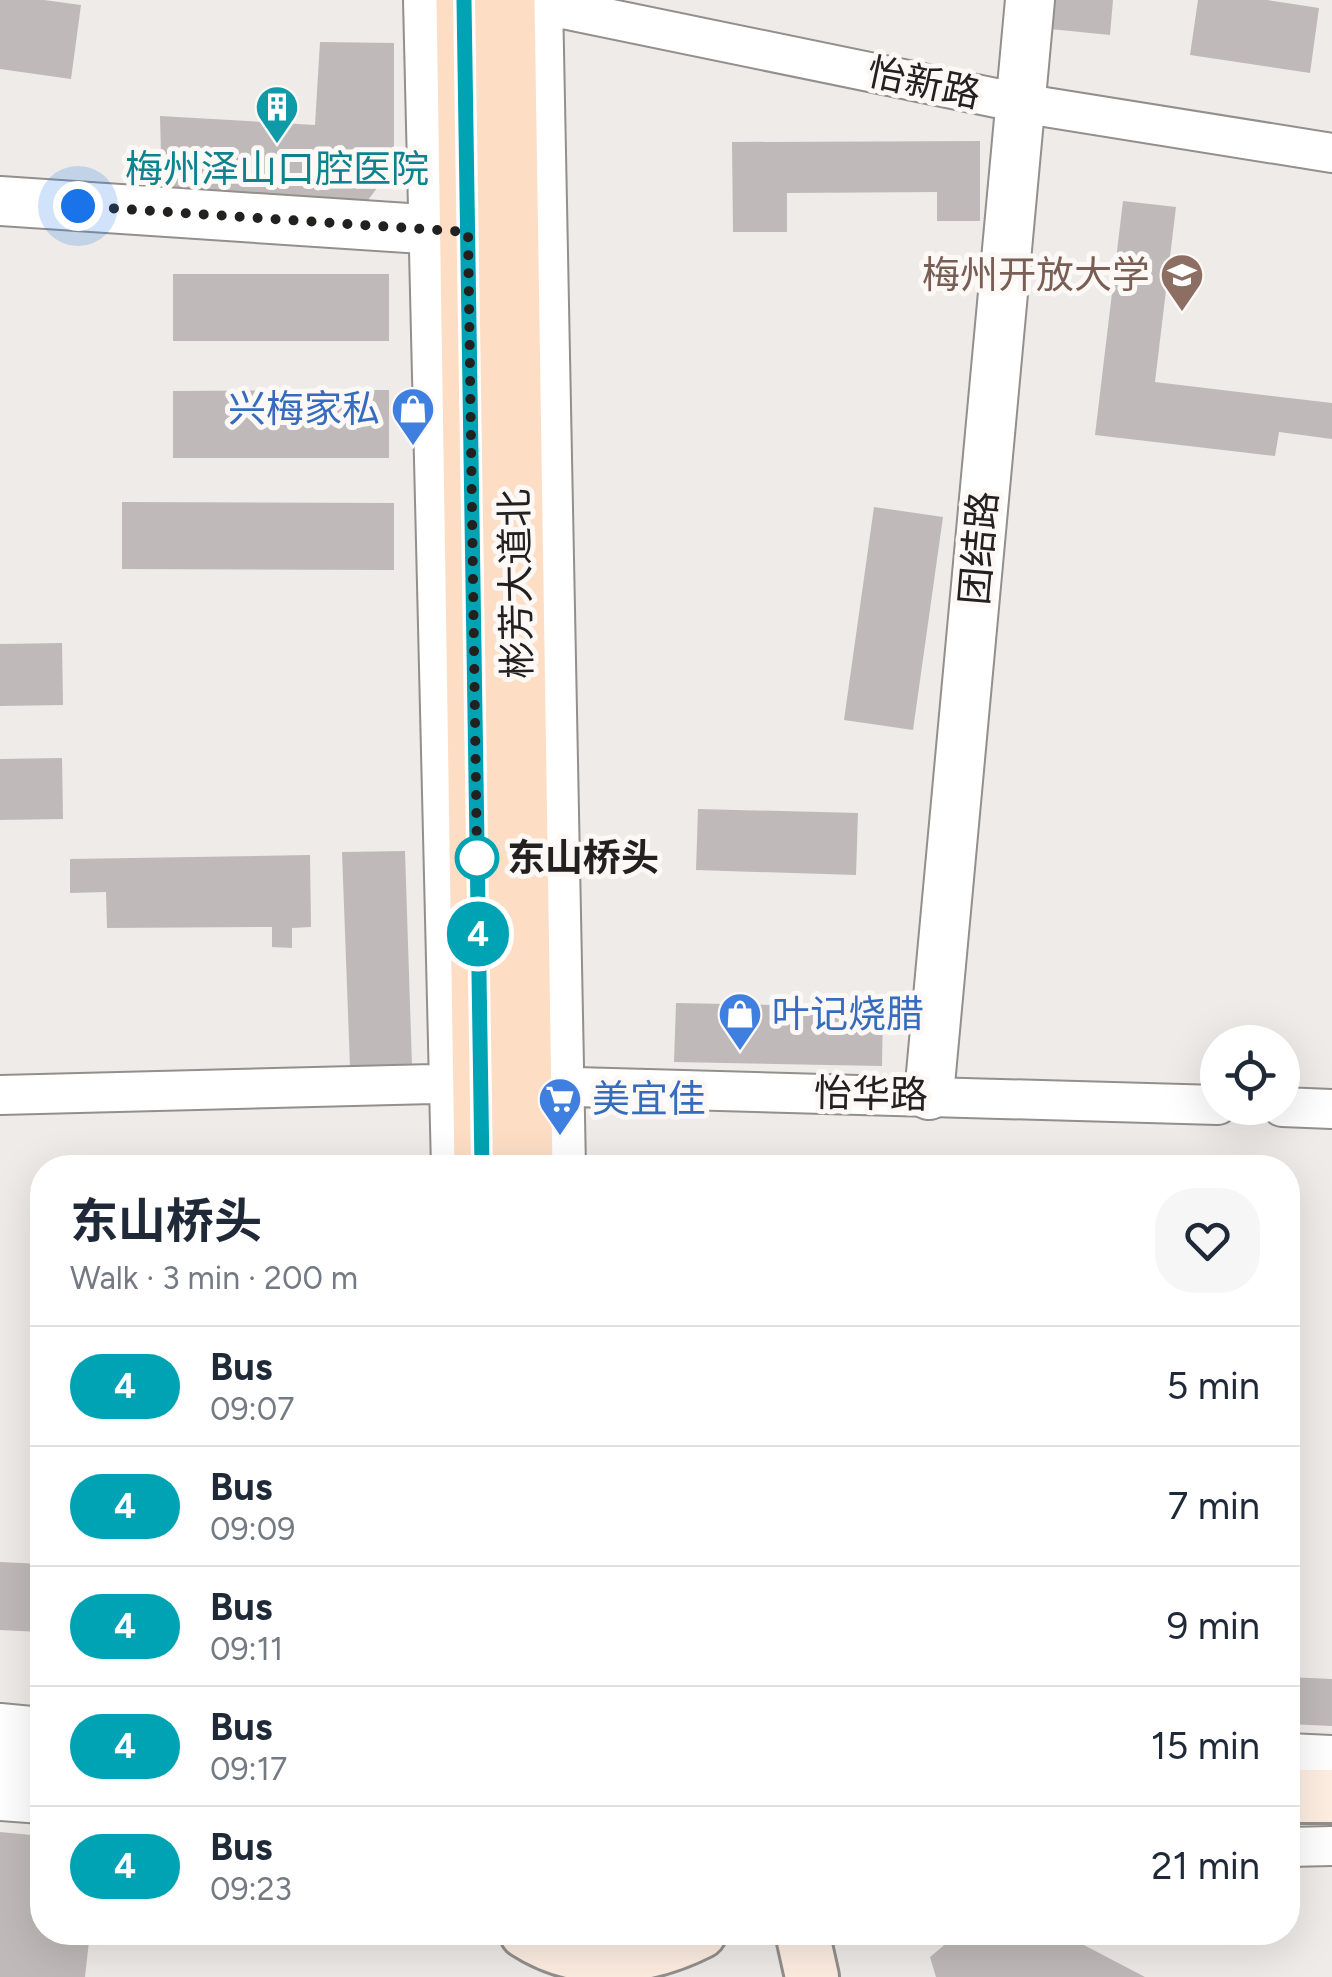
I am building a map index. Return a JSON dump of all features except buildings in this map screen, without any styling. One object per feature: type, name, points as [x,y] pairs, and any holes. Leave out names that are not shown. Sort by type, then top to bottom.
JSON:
[{"type":"main road","name":"彬芳大道北","points":[[464,0],[448,231],[504,1085],[522,1155]]},
{"type":"main road","name":"彬芳大道北","points":[[485,1155],[504,1085],[528,1]]},
{"type":"main road","points":[[1300,1796],[1332,1796]]},
{"type":"main road","points":[[555,1945],[614,1967],[634,1956],[674,1945]]},
{"type":"main road","points":[[805,1945],[812,1977]]},
{"type":"street","points":[[0,201],[448,231],[423,0]]},
{"type":"street","name":"团结路","points":[[929,1095],[1030,0]]},
{"type":"street","name":"怡新路","points":[[528,1],[1020,103],[1332,153]]},
{"type":"street","points":[[459,1155],[504,1085],[556,1155]]},
{"type":"street","name":"怡华路","points":[[0,1095],[504,1085],[1200,1104]]},
{"type":"street","points":[[1300,1108],[1332,1109]]},
{"type":"street","points":[[0,1723],[30,1725]]},
{"type":"street","points":[[1300,1754],[1332,1755]]},
{"type":"street","points":[[0,1758],[30,1761]]},
{"type":"street","points":[[0,1801],[30,1803]]},
{"type":"street","points":[[1300,1847],[1332,1846]]},
{"type":"bus line","name":"4","points":[[464,0],[482,1155]]},
{"type":"place","name":"梅州泽山口腔医院","points":[[277,145]]},
{"type":"place","name":"梅州开放大学","points":[[1182,313]]},
{"type":"place","name":"兴梅家私","points":[[413,447]]},
{"type":"place","name":"东山桥头","points":[[477,858]]},
{"type":"place","name":"叶记烧腊","points":[[740,1052]]},
{"type":"place","name":"美宜佳","points":[[560,1137]]},
{"type":"route","points":[[78,206],[468,232],[477,858]]}]
